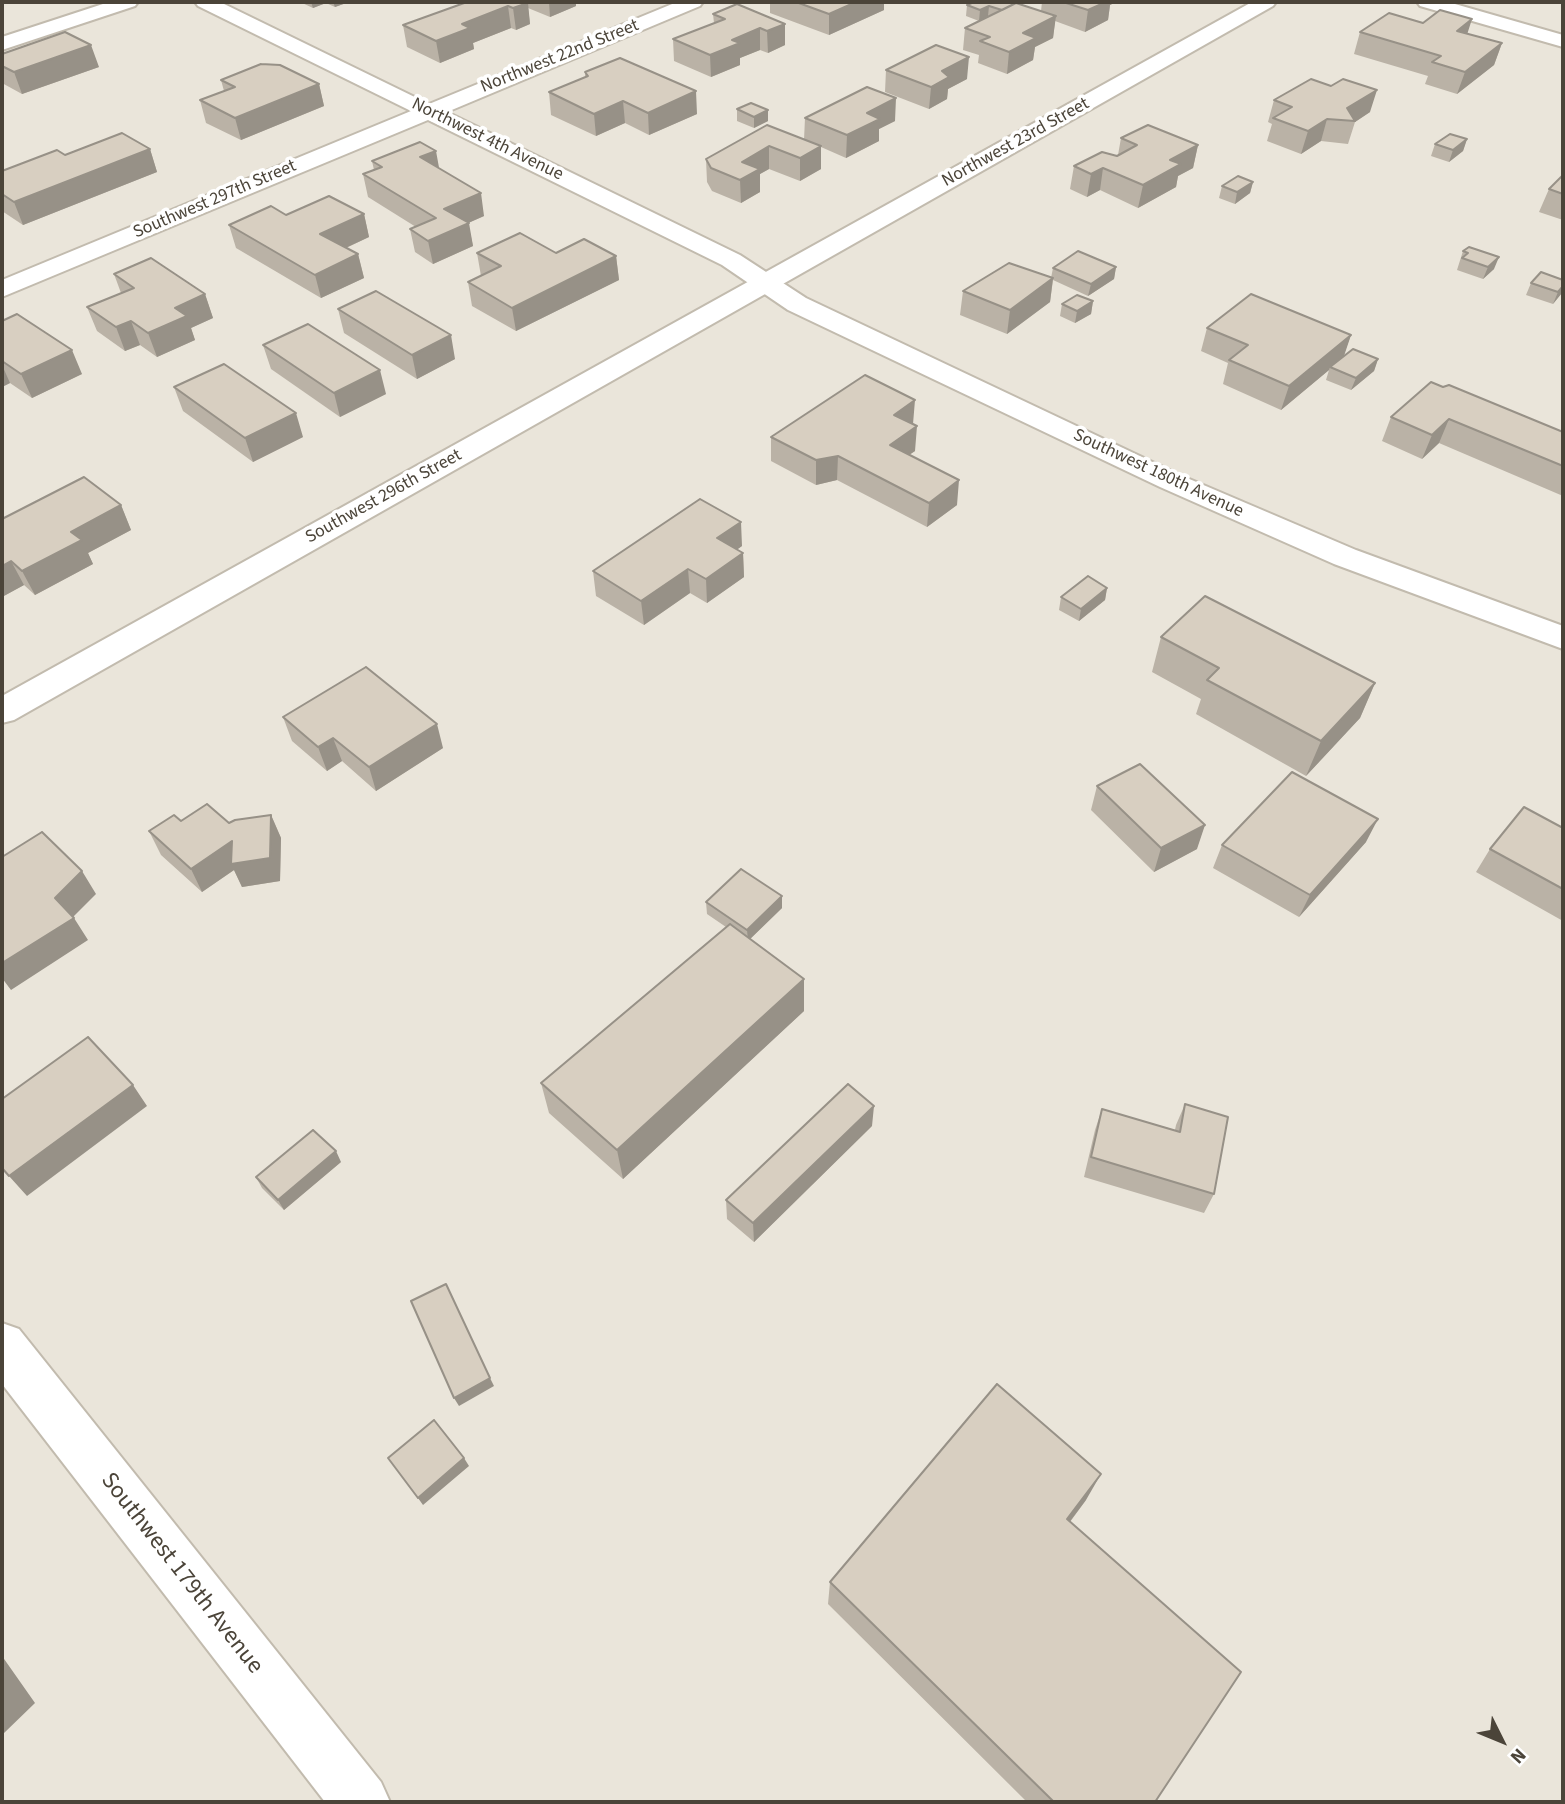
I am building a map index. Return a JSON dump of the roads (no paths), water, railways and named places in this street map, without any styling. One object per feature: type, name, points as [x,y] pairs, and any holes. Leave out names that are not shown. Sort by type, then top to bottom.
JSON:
[{"type":"street","points":[[2,44],[128,2]]},
{"type":"street","name":"Northwest 4th Avenue","points":[[205,2],[731,260],[765,284]]},
{"type":"street","name":"Northwest 22nd Street","points":[[428,111],[693,2]]},
{"type":"street","name":"Northwest 23rd Street","points":[[765,284],[1266,2]]},
{"type":"street","points":[[1427,2],[1563,41]]},
{"type":"street","name":"Southwest 297th Street","points":[[2,289],[428,111]]},
{"type":"street","name":"Southwest 180th Avenue","points":[[765,284],[797,304],[1194,492],[1370,566],[1563,638]]},
{"type":"street","name":"Southwest 296th Street","points":[[2,711],[765,284]]},
{"type":"street","name":"Southwest 179th Avenue","points":[[2,1346],[361,1802]]}]
